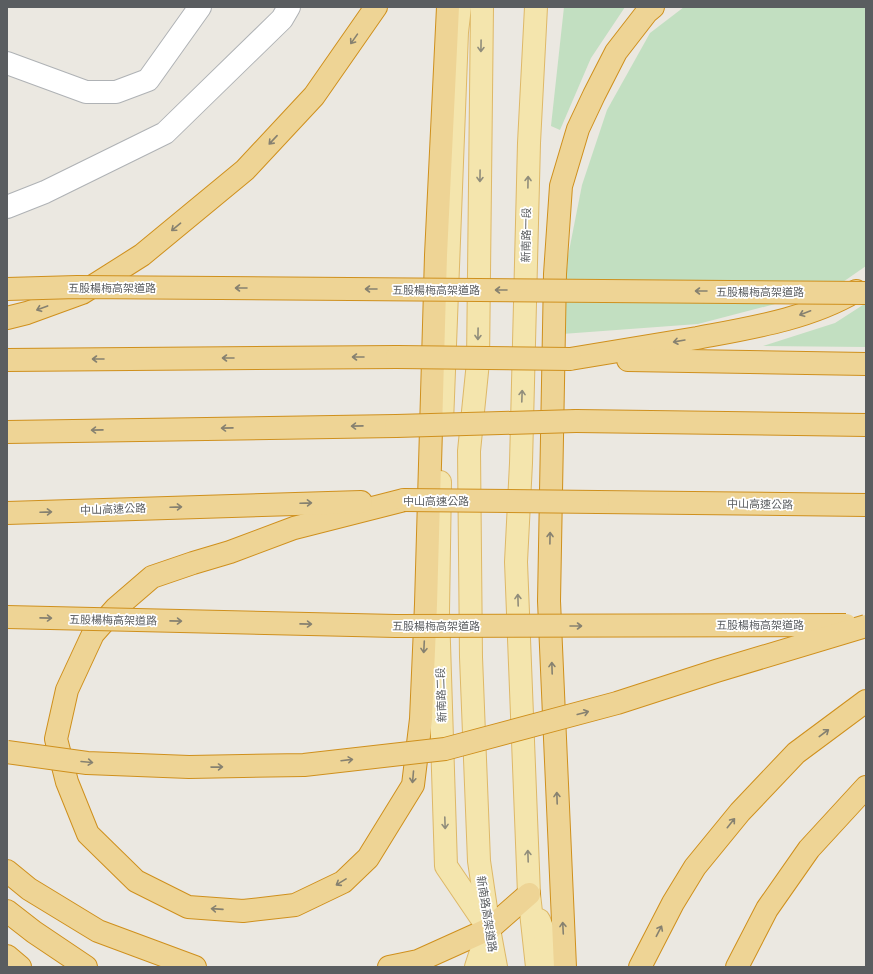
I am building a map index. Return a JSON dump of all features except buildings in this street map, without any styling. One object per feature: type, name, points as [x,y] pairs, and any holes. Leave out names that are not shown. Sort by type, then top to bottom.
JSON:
[{"type":"highway","points":[[7,318],[27,313],[82,292],[109,276],[142,255],[245,170],[314,96],[376,7]]},
{"type":"highway","points":[[404,500],[294,528],[230,552],[152,577],[116,608],[93,634],[67,690],[56,739],[67,782],[88,834],[136,880],[188,907],[243,911],[295,905],[343,882],[368,858],[413,784],[422,712],[427,588],[436,255],[448,7]]},
{"type":"highway","points":[[565,967],[549,601],[555,274],[561,186],[578,129],[616,52],[653,7]]},
{"type":"highway","points":[[570,359],[729,332],[796,316],[842,299],[866,285]]},
{"type":"highway","name":"五股楊梅高架道路","points":[[7,289],[77,287],[866,293]]},
{"type":"highway","points":[[7,360],[397,357],[866,364]]},
{"type":"highway","points":[[7,432],[396,426],[576,421],[866,425]]},
{"type":"highway","name":"中山高速公路","points":[[7,513],[404,500],[866,505]]},
{"type":"highway","name":"五股楊梅高架道路","points":[[7,617],[396,626],[866,625]]},
{"type":"highway","points":[[7,752],[87,763],[188,767],[304,765],[445,749],[617,704],[716,671],[866,625]]},
{"type":"highway","points":[[641,966],[695,867],[740,812],[796,753],[866,701]]},
{"type":"highway","points":[[737,967],[767,909],[809,848],[866,787]]},
{"type":"highway","points":[[7,871],[29,889],[98,931],[195,967]]},
{"type":"highway","points":[[389,967],[418,961],[489,929],[529,894]]},
{"type":"highway","points":[[7,911],[34,932],[86,967]]},
{"type":"highway","points":[[7,956],[20,967]]},
{"type":"main road","name":"新南路二段","points":[[460,7],[457,32],[441,448],[438,612],[446,866],[489,929]]},
{"type":"main road","name":"新南路高架道路","points":[[482,7],[478,362],[469,451],[471,656],[479,861],[496,967]]},
{"type":"main road","name":"新南路一段","points":[[529,894],[516,562],[521,463],[529,143],[536,7]]},
{"type":"main road","points":[[529,894],[537,967]]},
{"type":"main road","points":[[529,894],[558,967]]},
{"type":"main road","points":[[476,967],[489,929]]},
{"type":"street","points":[[7,63],[86,92],[116,92],[148,80],[200,7]]},
{"type":"street","points":[[7,207],[45,192],[165,133],[282,19],[289,7]]},
{"type":"green space","points":[[564,7],[625,7],[591,58],[560,130],[551,126]]},
{"type":"green space","points":[[684,7],[866,7],[866,266],[840,284],[775,304],[698,324],[562,334],[568,256],[582,185],[607,110],[650,33]]},
{"type":"green space","points":[[866,303],[866,347],[763,346],[835,323]]}]
